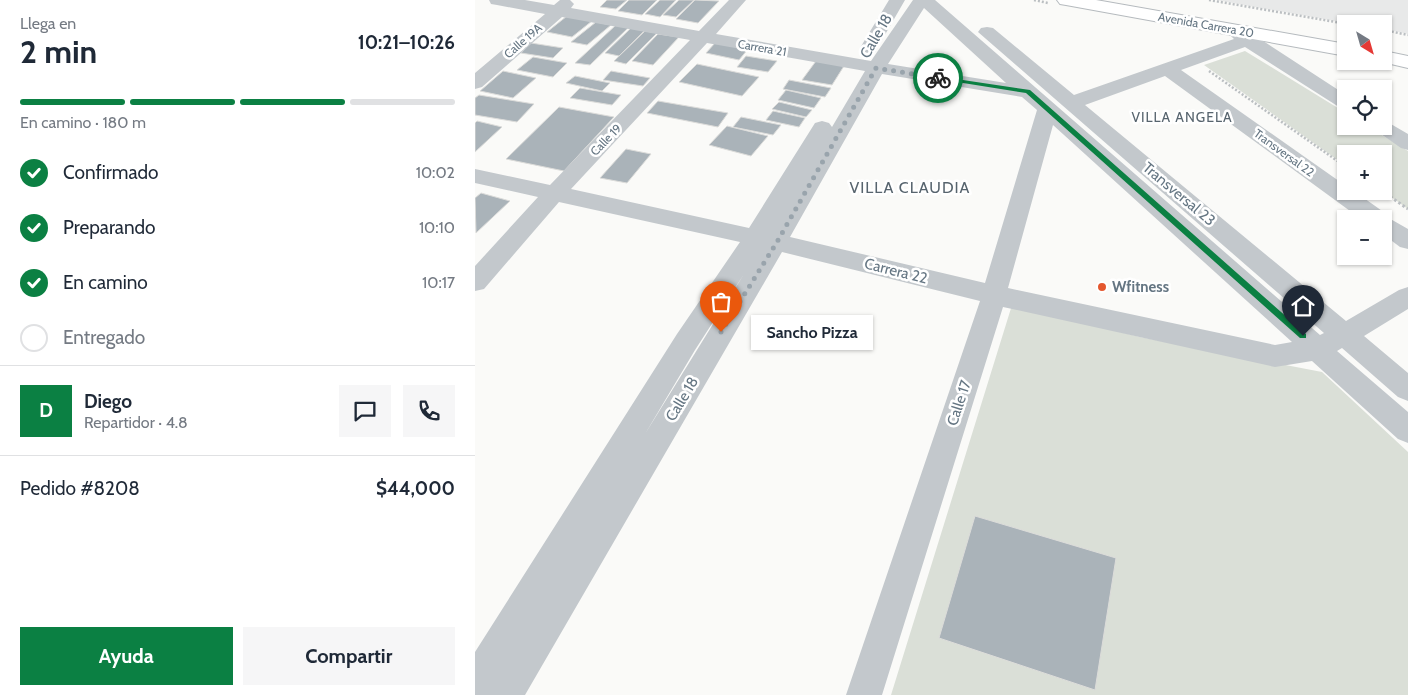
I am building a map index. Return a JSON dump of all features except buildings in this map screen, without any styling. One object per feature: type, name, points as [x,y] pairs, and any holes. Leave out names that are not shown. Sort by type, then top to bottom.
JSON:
[{"type":"main road","name":"Avenida Carrera 20","points":[[1066,0],[1241,35],[1337,49]]},
{"type":"main road","name":"Avenida Carrera 20","points":[[1129,0],[1337,37]]},
{"type":"main road","points":[[1393,47],[1408,50]]},
{"type":"main road","points":[[1393,59],[1408,62]]},
{"type":"street","name":"Carrera 21","points":[[497,0],[564,5],[704,37],[1049,101]]},
{"type":"street","name":"Calle 19","points":[[475,282],[554,194],[738,0]]},
{"type":"street","name":"Calle 18","points":[[475,684],[699,345],[766,240],[867,67],[897,0]]},
{"type":"street","name":"Calle 18","points":[[867,67],[921,0]]},
{"type":"street","name":"Transversal 23","points":[[925,0],[1344,335],[1408,389]]},
{"type":"street","name":"Transversal 23","points":[[949,0],[1049,101],[1317,349],[1408,430]]},
{"type":"street","name":"Calle 19A","points":[[475,83],[564,5]]},
{"type":"street","points":[[1049,101],[1168,69],[1241,35],[1337,97]]},
{"type":"street","name":"Transversal 22","points":[[1168,69],[1364,210]]},
{"type":"street","name":"Calle 17","points":[[864,695],[994,295],[1049,101]]},
{"type":"street","points":[[1392,133],[1408,143]]},
{"type":"street","name":"Carrera 22","points":[[475,176],[766,240],[994,295],[1275,356],[1317,349],[1408,297]]},
{"type":"street","points":[[1392,230],[1408,241]]},
{"type":"street","name":"Calle 18","points":[[505,695],[699,345]]},
{"type":"path","points":[[1209,0],[1337,22]]},
{"type":"path","points":[[1393,32],[1408,35]]},
{"type":"path","points":[[1208,70],[1337,160]]},
{"type":"path","points":[[1392,198],[1408,209]]},
{"type":"shaded area","points":[[1216,0],[1408,0],[1408,34],[1393,31],[1393,15],[1337,15],[1337,21]]},
{"type":"shaded area","name":"VILLA ANGELA","points":[[1245,51],[1337,107],[1337,135],[1382,135],[1408,151],[1408,209],[1392,197],[1392,145],[1337,145],[1337,160],[1204,65]]},
{"type":"shaded area","points":[[1012,305],[1140,337],[1322,372],[1408,452],[1408,695],[891,695]]},
{"type":"way so far","points":[[721,332],[777,242],[876,68],[938,78]]},
{"type":"place","name":"Wfitness","points":[[1102,287]]},
{"type":"place","name":"Sancho Pizza","points":[[721,332]]},
{"type":"district","name":"VILLA ANGELA","points":[[1182,117]]},
{"type":"district","name":"VILLA CLAUDIA","points":[[910,187]]},
{"type":"route","points":[[938,78],[1028,92],[1303,336]]}]
